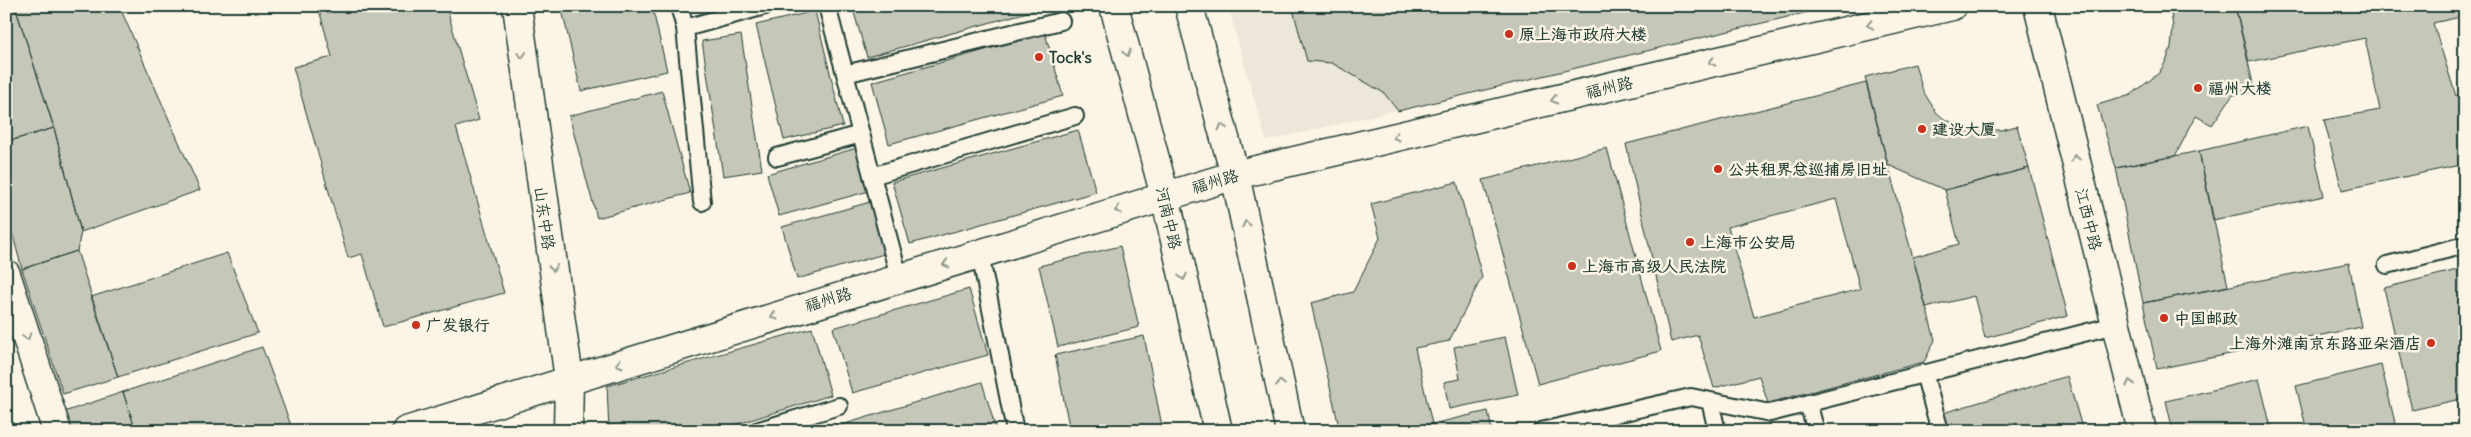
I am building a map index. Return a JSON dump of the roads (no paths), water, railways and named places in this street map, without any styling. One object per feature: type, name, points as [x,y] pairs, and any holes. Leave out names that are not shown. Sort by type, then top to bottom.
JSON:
[{"type":"street","name":"山东中路","points":[[517,6],[523,63],[569,380],[568,431]]},
{"type":"street","name":"河南中路","points":[[1114,6],[1164,196],[1218,431]]},
{"type":"street","points":[[1189,6],[1235,174],[1290,431]]},
{"type":"street","name":"福州路","points":[[406,431],[1235,174],[1952,6]]},
{"type":"street","name":"江西中路","points":[[2038,6],[2142,431]]},
{"type":"street","points":[[6,274],[57,431]]},
{"type":"lane","points":[[678,6],[685,28],[702,202]]},
{"type":"lane","points":[[685,28],[765,6]]},
{"type":"lane","points":[[827,6],[898,277]]},
{"type":"lane","points":[[845,74],[1060,21]]},
{"type":"lane","points":[[872,176],[1075,116]]},
{"type":"lane","points":[[777,158],[861,134]]},
{"type":"lane","points":[[2387,264],[2465,245]]},
{"type":"lane","points":[[980,254],[1015,431]]},
{"type":"lane","points":[[1541,431],[1691,397],[1770,413],[2115,325]]},
{"type":"lane","points":[[1924,373],[1940,431]]},
{"type":"lane","points":[[1710,401],[1717,431]]},
{"type":"lane","points":[[1808,403],[1816,431]]},
{"type":"lane","points":[[756,431],[839,406]]},
{"type":"place","name":"原上海市政府大楼","points":[[1509,34]]},
{"type":"place","name":"Tock's","points":[[1039,57]]},
{"type":"place","name":"福州大楼","points":[[2198,88]]},
{"type":"place","name":"建设大厦","points":[[1922,129]]},
{"type":"place","name":"公共租界总巡捕房旧址","points":[[1718,169]]},
{"type":"place","name":"上海市公安局","points":[[1690,242]]},
{"type":"place","name":"上海市高级人民法院","points":[[1572,266]]},
{"type":"place","name":"中国邮政","points":[[2164,318]]},
{"type":"place","name":"广发银行","points":[[416,325]]},
{"type":"place","name":"上海外滩南京东路亚朵酒店","points":[[2431,343]]}]
